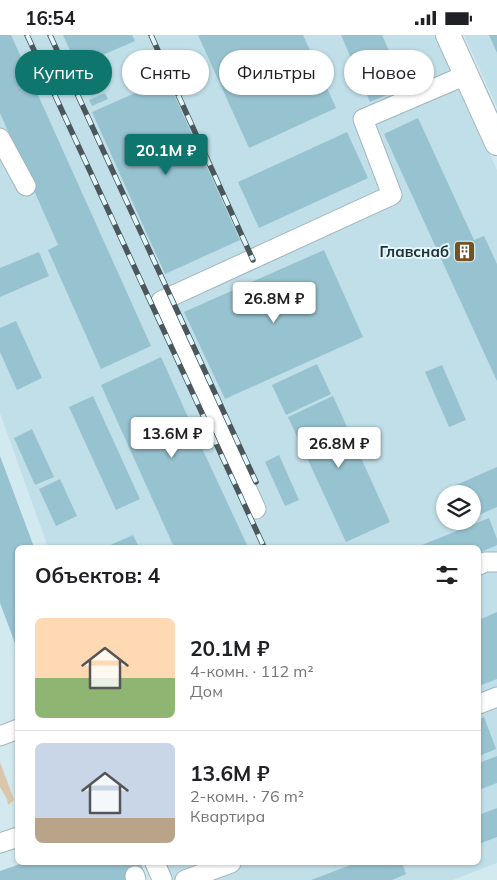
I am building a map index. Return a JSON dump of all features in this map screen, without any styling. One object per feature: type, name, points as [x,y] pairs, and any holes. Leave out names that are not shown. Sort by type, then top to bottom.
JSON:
[{"type":"main road","points":[[449,35],[467,75],[493,124],[497,143]]},
{"type":"lane","points":[[256,509],[161,301],[392,195],[363,119],[467,75]]},
{"type":"lane","points":[[0,138],[26,186]]},
{"type":"lane","points":[[481,564],[497,562]]},
{"type":"lane","points":[[481,703],[497,697]]},
{"type":"lane","points":[[0,736],[15,730]]},
{"type":"lane","points":[[0,843],[15,838]]},
{"type":"lane","points":[[185,880],[201,868],[219,865]]},
{"type":"shaded area","points":[[0,35],[436,35],[497,170],[497,863],[453,880],[168,880],[163,865],[481,865],[481,545],[47,545],[0,413]]},
{"type":"shaded area","points":[[464,35],[497,35],[497,107]]},
{"type":"shaded area","points":[[0,762],[14,800],[8,805],[7,799],[0,787]]},
{"type":"building","points":[[0,35],[11,35],[18,50],[15,50],[15,95],[38,95],[151,346],[101,369],[48,250],[58,245],[0,113]]},
{"type":"building","points":[[63,35],[132,35],[135,41],[112,51],[70,50]]},
{"type":"building","points":[[198,35],[303,35],[310,50],[219,50],[219,82],[209,59],[209,50],[205,50]]},
{"type":"building","points":[[341,35],[382,35],[389,50],[347,50]]},
{"type":"building","points":[[489,35],[497,35],[497,53]]},
{"type":"building","points":[[100,95],[106,95],[108,99],[92,106],[89,100]]},
{"type":"building","points":[[131,95],[174,95],[240,240],[165,274],[92,112]]},
{"type":"building","points":[[225,95],[330,95],[336,108],[249,148]]},
{"type":"building","points":[[367,95],[386,95],[370,102]]},
{"type":"building","name":"Главснаб","points":[[418,118],[474,240],[484,236],[497,264],[497,381],[384,134]]},
{"type":"building","points":[[347,132],[368,178],[259,228],[238,182]]},
{"type":"building","points":[[324,250],[363,337],[225,399],[184,312]]},
{"type":"building","points":[[39,252],[49,276],[0,297],[0,268]]},
{"type":"building","points":[[16,321],[42,378],[17,390],[0,352],[0,328]]},
{"type":"building","points":[[161,357],[247,545],[173,545],[101,385]]},
{"type":"building","points":[[317,364],[331,394],[286,415],[272,385]]},
{"type":"building","points":[[442,365],[466,420],[449,427],[425,372]]},
{"type":"building","points":[[93,396],[140,499],[116,510],[69,407]]},
{"type":"building","points":[[333,396],[390,522],[346,542],[288,417]]},
{"type":"building","points":[[32,429],[54,477],[35,485],[14,438]]},
{"type":"building","points":[[279,455],[299,500],[285,506],[265,462]]},
{"type":"building","points":[[0,456],[33,545],[15,545],[15,643],[0,603]]},
{"type":"building","points":[[497,467],[497,507],[481,514],[481,485],[456,485]]},
{"type":"building","points":[[60,479],[77,516],[56,526],[39,489]]},
{"type":"building","points":[[489,518],[497,539],[497,545],[481,552],[481,545],[422,545],[459,530],[481,530],[481,521]]},
{"type":"building","points":[[133,535],[138,545],[110,545]]},
{"type":"building","points":[[497,612],[497,679],[481,685],[481,619]]},
{"type":"building","points":[[484,717],[496,749],[481,755],[481,718]]},
{"type":"building","points":[[497,756],[497,783],[481,789],[481,762]]},
{"type":"building","points":[[497,808],[497,837],[481,843],[481,814]]},
{"type":"building","points":[[17,865],[142,865],[144,872],[124,880],[0,880],[0,871]]},
{"type":"building","points":[[351,865],[403,865],[406,874],[392,880],[311,880]]},
{"type":"railway","points":[[27,35],[263,545]]},
{"type":"railway","points":[[50,35],[256,482]]},
{"type":"railway","points":[[151,35],[253,260]]},
{"type":"place","name":"Главснаб","points":[[465,252]]}]
